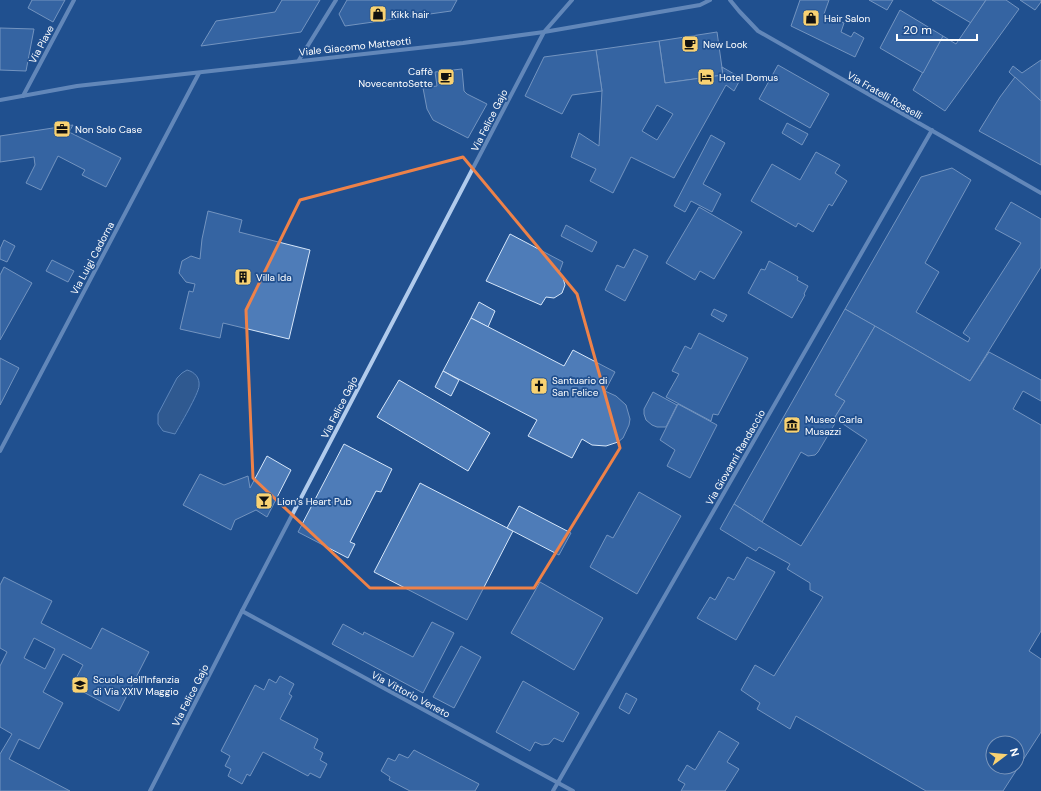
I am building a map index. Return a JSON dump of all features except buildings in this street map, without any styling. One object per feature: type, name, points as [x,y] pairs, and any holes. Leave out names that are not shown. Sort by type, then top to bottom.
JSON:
[{"type":"street","name":"Via Piave","points":[[23,96],[74,0]]},
{"type":"street","points":[[299,60],[336,0]]},
{"type":"street","name":"Via Felice Gajo","points":[[150,791],[242,611],[544,32],[572,0]]},
{"type":"street","name":"Viale Giacomo Matteotti","points":[[0,100],[77,86],[544,32],[700,5],[710,0]]},
{"type":"street","name":"Via Fratelli Rosselli","points":[[730,0],[758,31],[1041,193]]},
{"type":"street","name":"Via Luigi Cadorna","points":[[0,451],[199,72]]},
{"type":"street","name":"Via Giovanni Randaccio","points":[[553,791],[932,130]]},
{"type":"street","name":"Via Vittorio Veneto","points":[[242,611],[573,791]]},
{"type":"highlighted area","points":[[463,157],[577,294],[620,448],[534,588],[370,588],[253,478],[246,310],[300,200]]},
{"type":"water","points":[[187,370],[195,374],[198,378],[198,390],[175,434],[163,431],[158,424],[158,414],[177,378]]},
{"type":"place","name":"Kikk hair","points":[[378,14]]},
{"type":"place","name":"Hair Salon","points":[[811,18]]},
{"type":"place","name":"New Look","points":[[690,44]]},
{"type":"place","name":"Caffè NovecentoSette","points":[[446,77]]},
{"type":"place","name":"Hotel Domus","points":[[706,77]]},
{"type":"place","name":"Non Solo Case","points":[[62,129]]},
{"type":"place","name":"Villa Ida","points":[[243,277]]},
{"type":"place","name":"Santuario di San Felice","points":[[539,386]]},
{"type":"place","name":"Museo Carla Musazzi","points":[[792,425]]},
{"type":"place","name":"Lion’s Heart Pub","points":[[264,501]]},
{"type":"place","name":"Scuola dell'Infanzia di Via XXIV Maggio","points":[[80,685]]}]
